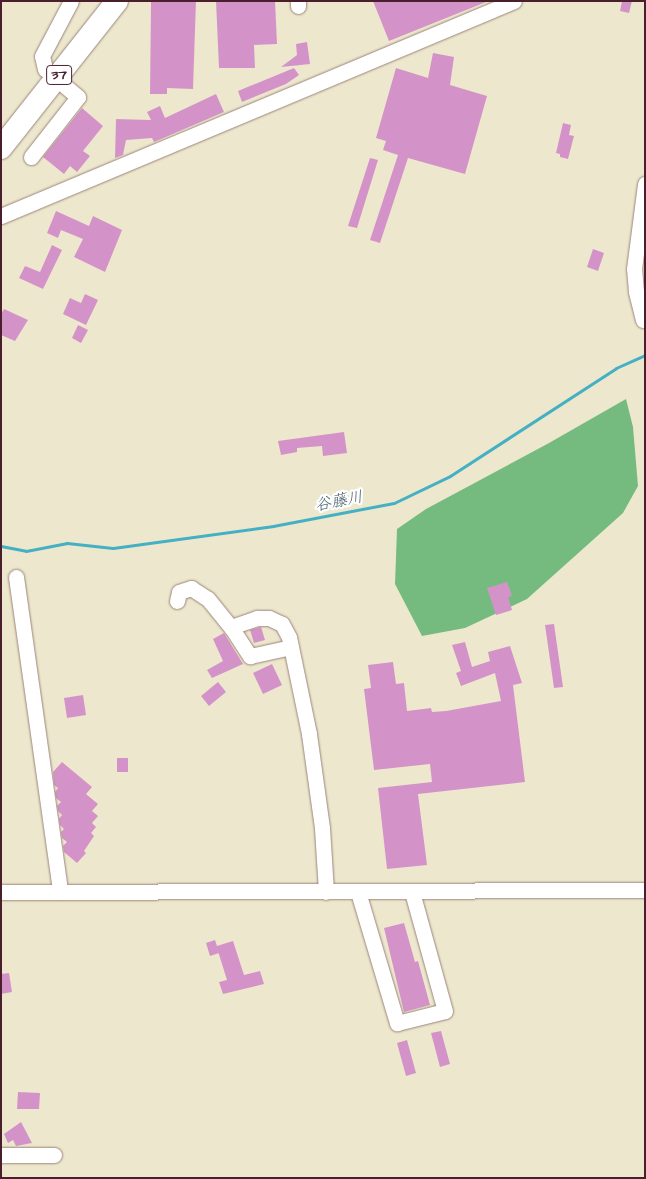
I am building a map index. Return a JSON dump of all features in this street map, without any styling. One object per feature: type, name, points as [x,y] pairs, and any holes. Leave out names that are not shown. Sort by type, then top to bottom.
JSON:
[{"type":"highway","name":"37","points":[[1,148],[117,1]]},
{"type":"street","points":[[31,157],[78,97],[45,69],[42,56],[72,1]]},
{"type":"street","points":[[1,216],[514,1]]},
{"type":"street","points":[[643,320],[636,291],[634,269],[645,184]]},
{"type":"street","points":[[16,577],[60,892]]},
{"type":"street","points":[[177,601],[179,592],[191,588],[208,599],[231,627],[250,656],[291,647]]},
{"type":"street","points":[[231,627],[257,618],[269,618],[282,624],[289,637],[309,734],[322,828],[326,892]]},
{"type":"street","points":[[1,892],[645,890]]},
{"type":"street","points":[[358,892],[397,1023],[444,1011],[412,892]]},
{"type":"street","points":[[1,1155],[54,1155]]},
{"type":"green space","points":[[626,399],[633,427],[638,486],[623,513],[527,599],[465,628],[422,636],[395,584],[397,529],[426,509]]},
{"type":"building","points":[[196,1],[193,89],[167,88],[167,94],[150,94],[151,2]]},
{"type":"building","points":[[216,1],[275,1],[277,44],[254,45],[255,68],[219,68]]},
{"type":"building","points":[[373,1],[486,1],[486,2],[389,41]]},
{"type":"building","points":[[622,1],[632,1],[629,13],[620,11]]},
{"type":"building","points":[[307,42],[310,64],[281,67],[297,55],[296,44]]},
{"type":"building","points":[[433,53],[454,57],[450,85],[487,96],[465,174],[408,158],[380,243],[370,240],[398,155],[383,150],[386,141],[376,138],[396,68],[428,78]]},
{"type":"building","points":[[294,68],[299,75],[286,84],[242,102],[238,91]]},
{"type":"building","points":[[216,94],[224,112],[154,142],[152,138],[126,140],[123,155],[115,158],[116,119],[151,120],[147,112],[160,106],[165,118]]},
{"type":"building","points":[[82,108],[103,126],[83,151],[90,156],[77,172],[70,166],[64,174],[43,157]]},
{"type":"building","points":[[563,123],[571,125],[569,135],[574,136],[568,159],[560,157],[560,154],[556,153]]},
{"type":"building","points":[[370,158],[378,160],[357,228],[348,226]]},
{"type":"building","points":[[56,211],[89,226],[93,216],[122,230],[105,272],[74,257],[83,239],[61,230],[58,238],[47,233]]},
{"type":"building","points":[[52,245],[62,250],[43,289],[19,278],[25,266],[40,272]]},
{"type":"building","points":[[593,249],[604,253],[598,271],[587,267]]},
{"type":"building","points":[[85,294],[98,300],[86,325],[63,314],[70,298],[81,303]]},
{"type":"building","points":[[4,309],[28,320],[15,341],[1,335],[1,314]]},
{"type":"building","points":[[78,325],[88,330],[81,343],[72,338]]},
{"type":"building","points":[[344,432],[347,453],[323,456],[322,446],[297,448],[297,452],[281,455],[278,441]]},
{"type":"building","points":[[507,582],[512,596],[508,597],[512,610],[496,615],[487,588]]},
{"type":"building","points":[[554,624],[563,687],[554,688],[545,625]]},
{"type":"building","points":[[261,627],[265,640],[254,643],[250,630]]},
{"type":"building","points":[[224,633],[243,664],[212,678],[207,670],[223,661],[213,639]]},
{"type":"building","points":[[465,642],[472,667],[490,661],[488,652],[510,646],[522,683],[513,685],[525,782],[418,794],[427,865],[387,869],[378,788],[432,782],[430,764],[374,770],[364,689],[371,688],[368,665],[393,662],[396,684],[404,683],[407,711],[431,708],[432,712],[446,711],[501,701],[495,673],[461,686],[456,673],[461,671],[452,645]]},
{"type":"building","points":[[272,664],[282,685],[263,694],[253,673]]},
{"type":"building","points":[[218,682],[226,692],[209,706],[201,696]]},
{"type":"building","points":[[83,695],[86,715],[67,718],[64,698]]},
{"type":"building","points":[[117,758],[128,758],[128,772],[117,772]]},
{"type":"building","points":[[62,762],[92,787],[86,794],[98,804],[92,811],[98,816],[92,823],[96,827],[91,833],[94,836],[84,851],[86,853],[77,863],[64,852],[63,846],[67,842],[62,838],[61,832],[64,829],[60,825],[59,819],[62,815],[58,811],[57,806],[61,802],[56,798],[55,792],[58,788],[54,785],[53,772]]},
{"type":"building","points":[[404,923],[415,962],[418,961],[430,1005],[404,1012],[384,928]]},
{"type":"building","points":[[215,940],[217,946],[233,941],[244,975],[260,971],[264,984],[223,994],[219,982],[227,980],[219,953],[210,956],[206,943]]},
{"type":"building","points":[[9,973],[12,992],[1,994],[1,974]]},
{"type":"building","points":[[441,1031],[450,1064],[440,1067],[431,1033]]},
{"type":"building","points":[[407,1040],[416,1073],[406,1076],[397,1043]]},
{"type":"building","points":[[18,1092],[40,1093],[39,1109],[17,1109]]},
{"type":"building","points":[[21,1122],[32,1143],[16,1146],[13,1140],[8,1143],[4,1134]]},
{"type":"waterway","name":"谷藤川","points":[[1,546],[26,551],[67,543],[113,548],[273,526],[394,503],[450,476],[616,368],[645,355]]}]
